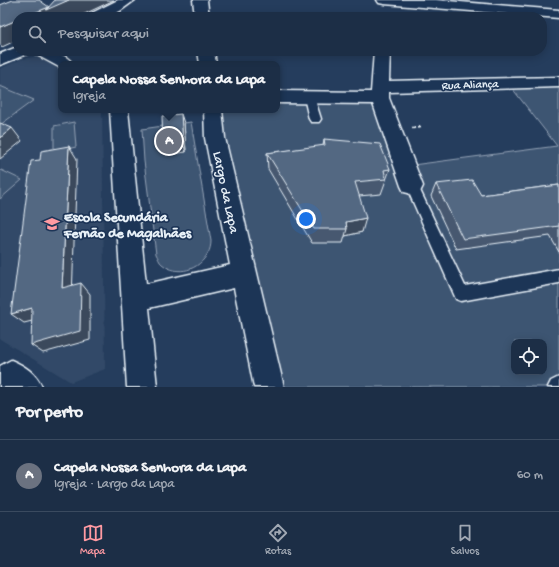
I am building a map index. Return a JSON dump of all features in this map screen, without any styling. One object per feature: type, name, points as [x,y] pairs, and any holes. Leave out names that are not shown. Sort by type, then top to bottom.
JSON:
[{"type":"street","points":[[106,12],[128,0]]},
{"type":"street","points":[[200,0],[201,12]]},
{"type":"street","points":[[384,4],[405,1],[535,12]]},
{"type":"street","points":[[547,13],[559,14]]},
{"type":"street","points":[[0,60],[12,55]]},
{"type":"street","points":[[50,56],[59,61]]},
{"type":"street","points":[[382,56],[380,93],[412,186]]},
{"type":"street","name":"Rua Aliança","points":[[280,97],[309,97],[559,82]]},
{"type":"street","points":[[120,113],[142,387]]},
{"type":"street","name":"Largo da Lapa","points":[[212,113],[215,138],[269,387]]},
{"type":"street","points":[[134,299],[244,274]]},
{"type":"lane","points":[[309,97],[315,119]]},
{"type":"lane","points":[[412,186],[461,294],[559,276]]},
{"type":"shaded area","name":"Escola Secundária Fernão de Magalhães","points":[[40,57],[58,68],[58,113],[102,113],[105,369],[71,382],[0,339],[0,69],[22,59]]},
{"type":"shaded area","points":[[559,82],[559,387],[275,387],[215,113],[280,113],[280,97],[372,98],[405,166],[557,146],[508,83]]},
{"type":"shaded area","points":[[0,86],[34,100],[0,125]]},
{"type":"shaded area","points":[[74,122],[76,147],[54,152],[54,126]]},
{"type":"shaded area","points":[[191,122],[211,244],[208,253],[199,264],[188,270],[181,271],[168,268],[159,261],[156,254],[144,161],[142,129]]},
{"type":"shaded area","points":[[1,170],[22,180],[0,199],[0,171]]},
{"type":"building","points":[[13,0],[39,0],[49,7],[36,12],[12,12],[12,22],[0,27],[0,5]]},
{"type":"building","points":[[55,0],[69,0],[46,10]]},
{"type":"building","points":[[181,114],[183,143],[163,146],[162,116]]},
{"type":"building","points":[[0,123],[12,128],[0,138]]},
{"type":"building","points":[[324,139],[380,144],[390,169],[384,170],[386,179],[355,182],[366,218],[346,222],[347,229],[314,229],[267,153],[325,145]]},
{"type":"building","points":[[69,146],[62,288],[81,283],[80,331],[31,345],[32,308],[11,314],[31,161],[40,160],[41,151]]},
{"type":"building","points":[[472,180],[481,195],[559,185],[559,226],[463,239],[436,184]]},
{"type":"place","name":"Capela Nossa Senhora da Lapa","points":[[169,141]]},
{"type":"place","name":"Escola Secundária Fernão de Magalhães","points":[[52,224]]}]
